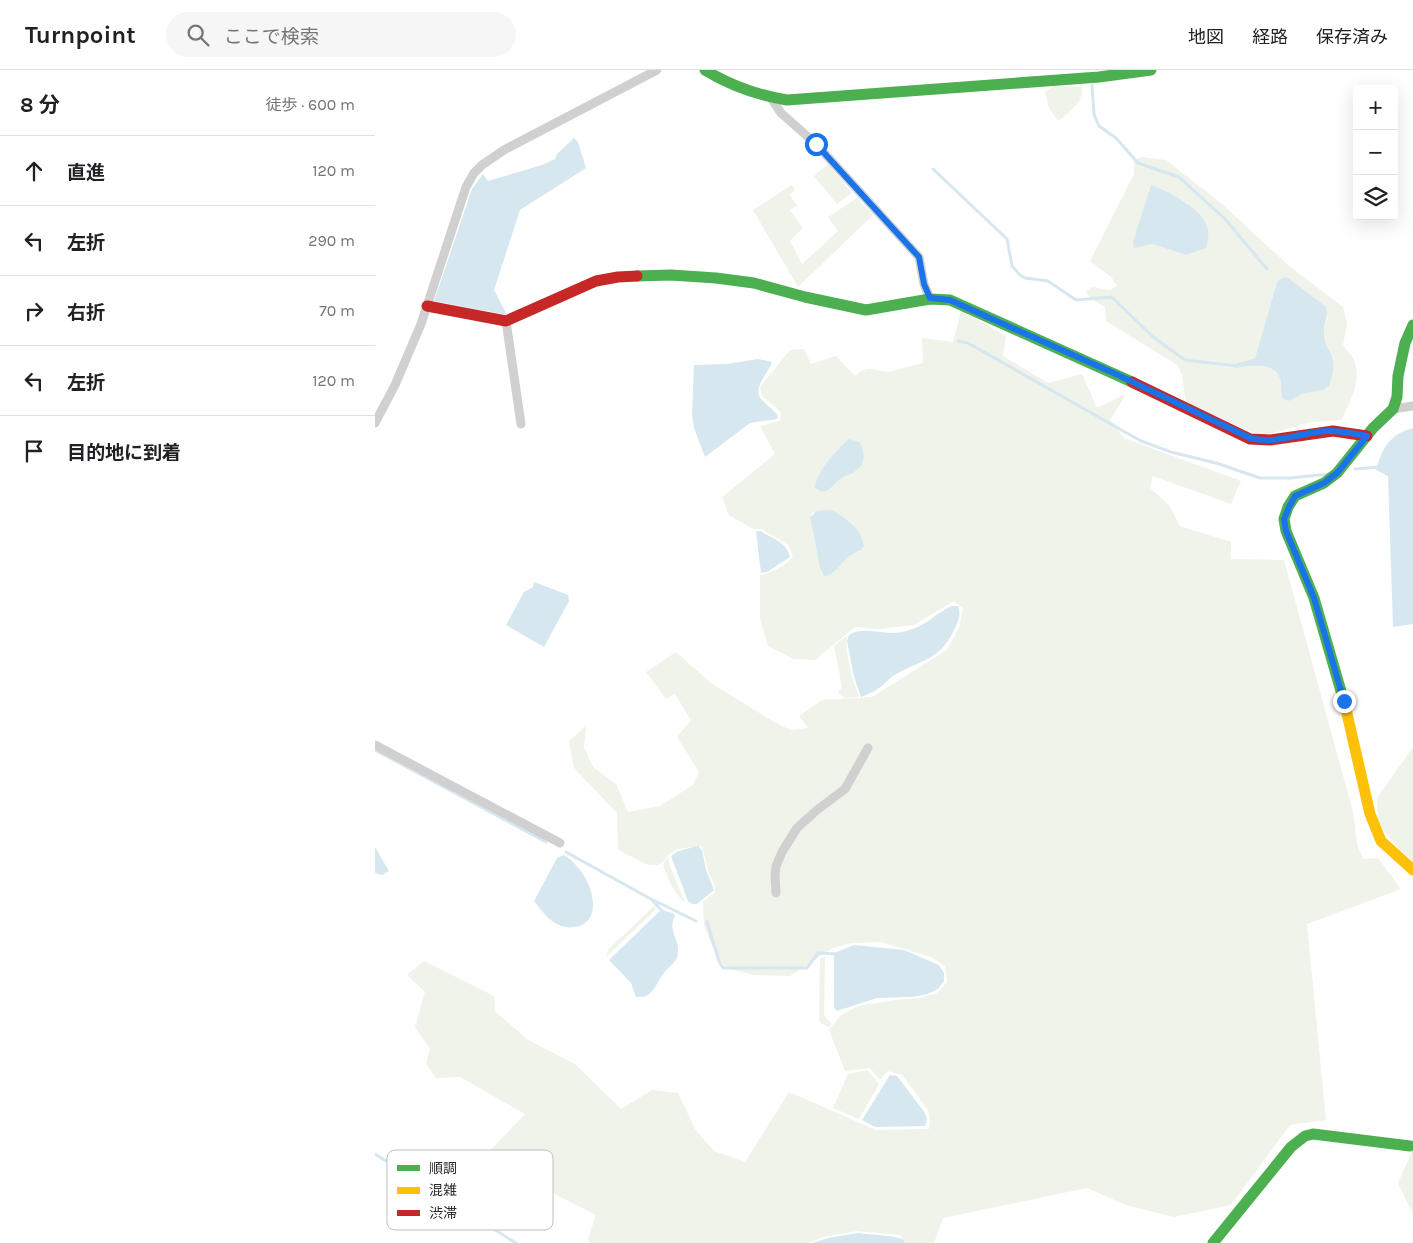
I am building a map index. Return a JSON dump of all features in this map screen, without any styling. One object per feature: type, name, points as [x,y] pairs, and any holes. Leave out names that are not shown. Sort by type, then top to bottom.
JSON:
[{"type":"street","points":[[375,423],[399,376],[421,324],[461,200],[474,173],[505,150],[657,70]]},
{"type":"street","points":[[705,70],[755,95],[787,100],[1099,77],[1151,70]]},
{"type":"street","points":[[771,98],[781,113],[816,144],[919,257],[924,284],[930,298]]},
{"type":"street","points":[[427,306],[506,321],[596,281],[618,277],[671,276],[716,278],[754,283],[805,297],[866,310],[930,298],[950,300],[1118,375],[1259,441],[1275,441],[1327,431],[1367,436]]},
{"type":"street","points":[[506,321],[521,424]]},
{"type":"street","points":[[1413,326],[1405,343],[1398,376],[1397,397],[1393,409],[1367,436],[1337,473],[1324,483],[1295,496],[1284,519],[1286,531],[1314,598],[1344,701],[1370,814],[1381,841],[1413,870]]},
{"type":"street","points":[[1393,409],[1413,406]]},
{"type":"street","points":[[375,745],[559,843]]},
{"type":"street","points":[[776,894],[776,866],[782,852],[797,828],[845,789],[868,748]]},
{"type":"street","points":[[1213,1243],[1291,1147],[1305,1136],[1313,1134],[1412,1141]]},
{"type":"shaded area","points":[[1054,86],[1081,87],[1082,92],[1075,106],[1058,121],[1049,108],[1045,92]]},
{"type":"shaded area","points":[[574,138],[578,142],[586,168],[520,210],[494,290],[507,315],[434,301],[472,189],[483,174],[488,181],[542,165],[555,159],[557,154]]},
{"type":"shaded area","points":[[1142,157],[1166,160],[1222,204],[1288,265],[1343,307],[1347,324],[1343,345],[1353,358],[1357,374],[1354,390],[1341,420],[1311,422],[1267,435],[1254,433],[1186,403],[1182,375],[1177,365],[1106,321],[1105,307],[1091,299],[1086,292],[1092,287],[1110,290],[1117,286],[1112,278],[1090,261],[1134,174],[1134,160]],"holes":[[[1162,189],[1168,194],[1188,203],[1186,255],[1152,244]],[[1287,277],[1328,317],[1323,332],[1333,361],[1333,369],[1323,390],[1302,394],[1289,401],[1283,399],[1280,379],[1273,369],[1261,366],[1236,368],[1235,364],[1255,358],[1277,282]]]},
{"type":"shaded area","points":[[828,164],[852,193],[837,204],[814,176]]},
{"type":"shaded area","points":[[792,185],[795,190],[789,195],[797,205],[790,210],[803,228],[790,241],[802,264],[838,231],[828,217],[857,198],[873,215],[798,287],[753,210]]},
{"type":"shaded area","points":[[1151,185],[1182,200],[1197,212],[1208,230],[1206,248],[1186,255],[1152,244],[1134,248],[1133,242]]},
{"type":"shaded area","points":[[1287,277],[1326,307],[1327,316],[1324,337],[1333,359],[1329,386],[1323,390],[1302,394],[1289,401],[1283,399],[1280,379],[1273,369],[1261,366],[1236,368],[1235,364],[1255,358],[1277,282]]},
{"type":"shaded area","points":[[961,311],[1006,336],[1003,356],[1048,383],[1082,374],[1097,408],[1126,394],[1110,420],[1124,438],[1241,481],[1231,504],[1153,476],[1150,488],[1169,505],[1180,526],[1231,542],[1231,559],[1284,560],[1353,812],[1357,844],[1363,859],[1378,858],[1401,889],[1307,924],[1326,1120],[1290,1125],[1231,1205],[1174,1217],[1126,1205],[1087,1188],[943,1218],[934,1243],[906,1243],[900,1235],[857,1231],[823,1237],[808,1243],[589,1243],[588,1239],[596,1215],[553,1193],[553,1150],[491,1150],[525,1114],[460,1077],[436,1078],[426,1064],[430,1049],[415,1027],[425,992],[407,975],[424,961],[494,996],[495,1011],[528,1040],[575,1064],[621,1109],[652,1090],[678,1093],[695,1129],[714,1151],[745,1162],[789,1092],[876,1130],[929,1129],[928,1110],[902,1075],[888,1071],[880,1080],[870,1068],[845,1071],[829,1030],[840,1016],[858,1006],[921,998],[937,993],[947,982],[945,966],[931,957],[881,942],[851,943],[833,948],[790,976],[754,975],[726,968],[713,948],[704,925],[703,901],[715,893],[715,890],[701,846],[678,849],[668,855],[658,865],[648,865],[622,852],[618,848],[617,813],[574,768],[569,741],[586,726],[584,747],[593,767],[616,784],[628,812],[660,806],[693,785],[699,772],[677,737],[691,720],[675,694],[666,699],[646,672],[676,652],[711,683],[774,722],[791,730],[808,728],[799,716],[822,700],[872,697],[947,650],[959,628],[963,608],[954,601],[914,625],[879,629],[855,627],[815,660],[793,659],[768,646],[760,619],[760,575],[779,568],[788,562],[793,555],[788,545],[761,529],[753,529],[729,515],[722,497],[775,454],[760,426],[780,421],[781,412],[762,396],[760,387],[790,350],[804,349],[811,364],[836,356],[855,376],[870,369],[886,372],[923,363],[922,338],[953,342]],"holes":[[[813,512],[860,551],[848,557],[824,576],[820,568],[810,517]]]},
{"type":"shaded area","points":[[758,359],[772,362],[762,380],[759,394],[761,399],[778,416],[777,419],[750,423],[705,457],[694,428],[692,415],[694,365],[727,364]]},
{"type":"shaded area","points":[[1413,428],[1413,624],[1393,627],[1388,476],[1376,470],[1381,455],[1388,443],[1398,434]]},
{"type":"shaded area","points":[[849,439],[859,442],[863,450],[864,458],[861,466],[840,479],[826,491],[815,488],[823,468]]},
{"type":"shaded area","points":[[831,510],[842,516],[856,529],[864,546],[847,558],[834,572],[824,576],[820,568],[810,517],[817,511]]},
{"type":"shaded area","points":[[756,531],[774,538],[782,544],[790,557],[767,572],[761,573]]},
{"type":"shaded area","points":[[534,582],[568,595],[569,601],[544,647],[506,625],[524,592],[533,587]]},
{"type":"shaded area","points":[[951,606],[958,606],[959,617],[949,639],[943,647],[936,654],[903,670],[880,688],[861,697],[854,677],[847,641],[849,635],[858,631],[891,633],[908,631],[921,626]]},
{"type":"shaded area","points":[[847,636],[848,659],[859,697],[845,698],[838,693],[842,687],[834,646]]},
{"type":"shaded area","points":[[1413,747],[1413,861],[1399,849],[1378,823],[1377,798]]},
{"type":"shaded area","points":[[698,846],[702,850],[706,870],[714,890],[697,904],[692,904],[688,901],[671,856],[678,851]]},
{"type":"shaded area","points":[[375,847],[389,871],[382,875],[375,873]]},
{"type":"shaded area","points":[[564,855],[570,859],[585,877],[593,899],[592,914],[584,924],[578,926],[565,927],[558,925],[534,901],[557,858]]},
{"type":"shaded area","points":[[668,857],[685,903],[674,890],[667,875],[663,864]]},
{"type":"shaded area","points":[[654,906],[656,909],[606,957],[609,949]]},
{"type":"shaded area","points":[[661,910],[673,913],[675,916],[672,925],[678,954],[651,993],[636,997],[631,983],[609,960]]},
{"type":"shaded area","points":[[854,945],[904,950],[939,965],[944,973],[944,981],[938,989],[928,994],[912,997],[877,998],[837,1011],[834,1007],[834,953]]},
{"type":"shaded area","points":[[825,956],[824,1014],[832,1024],[829,1027],[822,1024],[819,1019],[820,959]]},
{"type":"shaded area","points":[[867,1070],[879,1084],[859,1119],[833,1108],[848,1074]]},
{"type":"shaded area","points":[[890,1075],[897,1076],[925,1113],[927,1119],[925,1126],[875,1127],[862,1120]]},
{"type":"shaded area","points":[[1413,1149],[1413,1221],[1412,1212],[1398,1183]]},
{"type":"shaded area","points":[[858,1233],[900,1238],[905,1243],[812,1243]]},
{"type":"waterway","points":[[1092,85],[1094,114],[1099,126],[1116,138],[1138,163],[1179,177],[1225,219],[1267,269]]},
{"type":"waterway","points":[[933,169],[1007,239],[1012,266],[1020,275],[1025,278],[1048,281],[1076,300],[1112,297],[1153,337],[1185,360],[1237,366]]},
{"type":"waterway","points":[[958,341],[968,343],[1141,441],[1171,452],[1216,463],[1260,478],[1291,478],[1328,474]]},
{"type":"waterway","points":[[1355,469],[1380,467]]},
{"type":"waterway","points":[[375,750],[546,842]]},
{"type":"waterway","points":[[566,852],[649,898],[696,921]]},
{"type":"waterway","points":[[652,900],[663,912]]},
{"type":"waterway","points":[[707,922],[723,968],[807,968],[818,953],[838,954]]},
{"type":"waterway","points":[[375,1154],[387,1162]]},
{"type":"waterway","points":[[495,1230],[516,1243]]},
{"type":"traffic: fast","points":[[705,70],[745,89],[787,100],[1099,77],[1151,70]]},
{"type":"traffic: fast","points":[[637,276],[671,275],[754,283],[805,297],[866,310],[930,299],[950,300],[1132,382]]},
{"type":"traffic: fast","points":[[1345,705],[1314,598],[1286,531],[1284,519],[1288,507],[1295,496],[1324,483],[1337,473],[1373,428],[1393,409],[1397,397],[1398,376],[1405,343],[1413,325]]},
{"type":"traffic: fast","points":[[1213,1243],[1291,1147],[1305,1136],[1313,1134],[1410,1146]]},
{"type":"traffic: slow","points":[[1345,705],[1370,814],[1381,841],[1413,870]]},
{"type":"traffic: jam","points":[[427,306],[506,321],[596,281],[637,276]]},
{"type":"traffic: jam","points":[[1132,382],[1250,439],[1270,440],[1333,431],[1367,436]]},
{"type":"route","points":[[816,144],[919,257],[924,284],[930,298],[950,300],[1118,375],[1259,441],[1275,441],[1327,431],[1367,436],[1337,473],[1324,483],[1295,496],[1284,519],[1286,531],[1314,598],[1344,701]]}]
